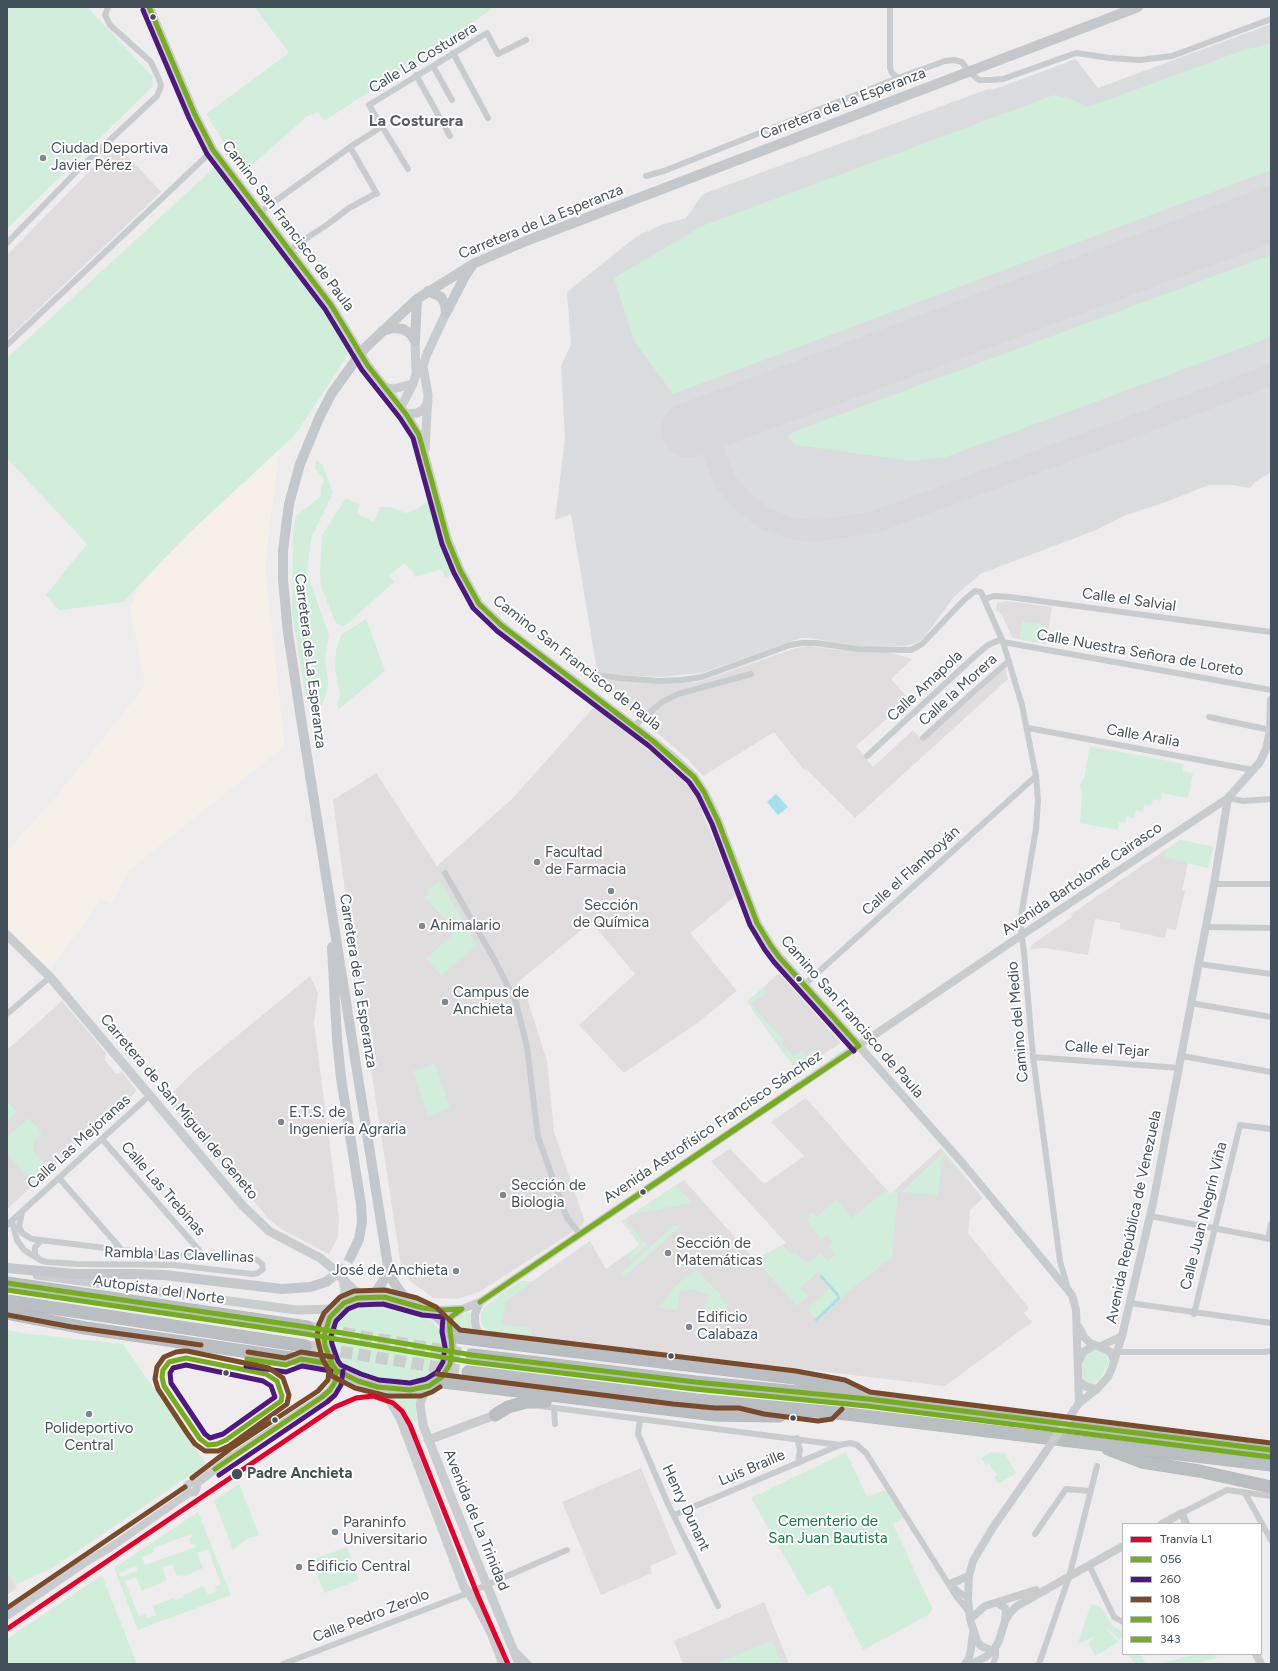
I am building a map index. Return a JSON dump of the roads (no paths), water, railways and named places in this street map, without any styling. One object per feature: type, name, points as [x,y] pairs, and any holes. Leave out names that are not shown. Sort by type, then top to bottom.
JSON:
[{"type":"highway","name":"Autopista del Norte","points":[[7,1283],[307,1328]]},
{"type":"highway","points":[[7,1301],[305,1346]]},
{"type":"highway","points":[[7,1313],[85,1328],[334,1367]]},
{"type":"highway","points":[[449,1331],[457,1337],[795,1378],[843,1387],[868,1399]]},
{"type":"highway","points":[[472,1355],[695,1382],[868,1399],[1271,1450]]},
{"type":"highway","points":[[468,1372],[696,1400],[848,1414],[1271,1465]]},
{"type":"highway","points":[[433,1384],[715,1415],[779,1416],[790,1409]]},
{"type":"highway","points":[[495,1415],[508,1407],[526,1402],[672,1411]]},
{"type":"highway","points":[[1096,1444],[1142,1462],[1199,1471],[1271,1487]]},
{"type":"highway","points":[[1240,1462],[1271,1469]]},
{"type":"main road","name":"Camino San Francisco de Paula","points":[[149,7],[195,115],[213,150],[331,305],[368,366],[403,411],[419,435],[448,541],[460,570],[479,604],[501,625],[675,758],[694,777],[704,792],[718,821],[757,923],[779,957],[859,1046]]},
{"type":"main road","name":"Carretera de La Esperanza","points":[[419,1306],[402,1294],[393,1281],[388,1266],[288,633],[283,551],[289,504],[302,458],[326,405],[355,361],[382,331],[417,299],[475,263],[526,241],[1138,7]]},
{"type":"main road","points":[[424,452],[428,400],[423,366],[426,356],[446,313],[465,276],[475,263]]},
{"type":"main road","points":[[428,291],[441,297],[445,304],[446,313]]},
{"type":"main road","points":[[417,299],[415,319],[416,374],[403,411],[417,413],[424,409],[428,400]]},
{"type":"main road","points":[[382,331],[394,328],[403,330],[411,334],[415,341]]},
{"type":"main road","points":[[385,387],[392,389],[413,384]]},
{"type":"main road","points":[[334,931],[331,949],[337,1039],[342,1085],[361,1204],[362,1222],[359,1239],[351,1256]]},
{"type":"main road","name":"Carretera de San Miguel de Geneto","points":[[7,935],[50,977],[243,1206],[269,1231],[320,1258],[354,1290],[369,1297]]},
{"type":"main road","points":[[369,1297],[378,1289],[385,1278],[388,1266]]},
{"type":"main road","points":[[7,1268],[75,1274],[164,1275],[282,1288],[310,1287],[326,1282]]},
{"type":"main road","points":[[7,1272],[296,1310],[340,1306],[357,1298],[369,1297],[384,1297],[419,1306],[444,1322],[451,1338],[452,1355],[450,1364],[445,1372],[433,1384],[410,1390],[378,1387],[358,1381],[334,1367],[325,1346],[324,1336],[326,1326],[340,1306],[344,1291],[343,1279]]},
{"type":"main road","name":"Avenida de La Trinidad","points":[[433,1384],[424,1393],[420,1404],[422,1421],[428,1440],[519,1664]]},
{"type":"main road","points":[[378,1387],[388,1398],[400,1418],[464,1588],[472,1592],[474,1602],[491,1633],[503,1664]]},
{"type":"main road","points":[[428,1440],[495,1415]]},
{"type":"street","points":[[7,243],[78,170],[157,96],[161,86],[151,62],[110,25],[105,15],[108,7]]},
{"type":"street","points":[[890,7],[890,68],[892,73],[898,78]]},
{"type":"street","points":[[646,176],[664,171],[898,78],[902,78],[945,61],[954,60],[962,62],[969,72],[979,80],[990,80],[1031,70],[1076,53],[1110,58],[1140,60],[1172,56],[1271,19]]},
{"type":"street","name":"Calle La Costurera","points":[[408,169],[369,105],[487,33],[498,54],[526,40]]},
{"type":"street","points":[[453,53],[488,118]]},
{"type":"street","points":[[433,66],[452,100]]},
{"type":"street","points":[[416,75],[450,136]]},
{"type":"street","points":[[260,212],[350,147],[383,126]]},
{"type":"street","points":[[289,250],[349,208],[375,194],[350,147]]},
{"type":"street","points":[[7,345],[213,150]]},
{"type":"street","name":"Camino del Medio","points":[[591,671],[598,675],[613,678],[660,681],[682,680],[702,676],[790,645],[802,643],[816,643],[858,648],[910,650],[922,644],[964,600],[975,592],[981,592],[1003,640],[1028,728],[1036,776],[1038,800],[1020,922],[1033,1057],[1060,1261],[1068,1289]]},
{"type":"street","name":"Calle el Salvial","points":[[985,599],[994,596],[1010,597],[1271,632]]},
{"type":"street","name":"Calle Nuestra Señora de Loreto","points":[[1003,640],[1271,690]]},
{"type":"street","name":"Calle Amapola","points":[[868,756],[975,656],[988,645],[1003,640]]},
{"type":"street","name":"Calle la Morera","points":[[923,738],[1009,662]]},
{"type":"street","points":[[634,726],[662,702],[678,694],[751,674]]},
{"type":"street","name":"Avenida Bartolomé Cairasco","points":[[859,1046],[1022,935],[1228,798],[1260,762],[1266,749],[1270,730],[1271,700]]},
{"type":"street","points":[[1209,717],[1270,730]]},
{"type":"street","name":"Calle Aralia","points":[[1028,728],[1253,770]]},
{"type":"street","name":"Calle el Flamboyán","points":[[804,985],[1036,776]]},
{"type":"street","points":[[1228,798],[1243,801],[1271,800]]},
{"type":"street","name":"Avenida República de Venezuela","points":[[973,1630],[969,1616],[968,1599],[969,1576],[973,1561],[992,1529],[1079,1403],[1097,1390],[1108,1377],[1114,1355],[1122,1336],[1150,1216],[1182,1056],[1214,884],[1228,798]]},
{"type":"street","points":[[445,874],[498,966],[516,1002],[528,1047],[538,1137],[567,1218],[580,1234]]},
{"type":"street","points":[[1214,884],[1271,884]]},
{"type":"street","points":[[1205,927],[1271,928]]},
{"type":"street","points":[[1199,964],[1271,974]]},
{"type":"street","points":[[7,1014],[50,977]]},
{"type":"street","points":[[1191,1003],[1271,1017]]},
{"type":"street","name":"Avenida Astrofísico Francisco Sánchez","points":[[449,1331],[449,1321],[452,1316],[462,1309],[480,1302],[859,1046]]},
{"type":"street","name":"Camino San Francisco de Paula","points":[[859,1046],[965,1166],[1068,1289]]},
{"type":"street","points":[[1182,1056],[1271,1072]]},
{"type":"street","name":"Calle el Tejar","points":[[1033,1057],[1179,1068]]},
{"type":"street","name":"Calle Las Mejoranas","points":[[9,1223],[150,1095]]},
{"type":"street","name":"Calle Juan Negrín Viña","points":[[1194,1314],[1240,1124],[1271,1129]]},
{"type":"street","name":"Calle Las Trebinas","points":[[102,1139],[205,1257]]},
{"type":"street","points":[[59,1178],[122,1250]]},
{"type":"street","name":"Rambla Las Clavellinas","points":[[9,1223],[17,1240],[24,1250],[40,1260],[77,1264],[174,1265],[252,1274],[258,1273],[263,1269],[262,1264],[257,1260],[252,1259],[245,1261],[122,1250],[32,1239],[22,1233],[19,1226],[22,1212]]},
{"type":"street","points":[[1150,1216],[1270,1239],[1271,1224]]},
{"type":"street","points":[[40,1260],[35,1254],[35,1247],[41,1241]]},
{"type":"street","points":[[1047,1265],[1060,1261]]},
{"type":"street","points":[[1068,1289],[1074,1302],[1077,1321],[1079,1403]]},
{"type":"street","points":[[480,1302],[475,1314],[477,1330],[482,1336],[496,1342]]},
{"type":"street","points":[[1130,1303],[1194,1314],[1271,1324]]},
{"type":"street","name":"Avenida Astrofísico Francisco Sánchez","points":[[419,1306],[441,1310],[462,1309]]},
{"type":"street","points":[[1077,1321],[1084,1338],[1114,1355],[1271,1351]]},
{"type":"street","points":[[1078,1362],[1084,1352],[1122,1336]]},
{"type":"street","points":[[7,1616],[189,1493],[187,1491],[187,1485],[193,1482],[196,1484],[234,1455],[322,1397],[330,1390],[335,1382],[334,1367]]},
{"type":"street","points":[[1079,1382],[1087,1387],[1097,1390]]},
{"type":"street","points":[[495,1415],[525,1406],[554,1408],[797,1438],[840,1445],[850,1443],[857,1445],[866,1453],[969,1616],[985,1606],[1052,1585]]},
{"type":"street","points":[[554,1408],[555,1424]]},
{"type":"street","name":"Henry Dunant","points":[[640,1419],[638,1434],[668,1504],[718,1606]]},
{"type":"street","points":[[797,1438],[800,1450],[798,1463]]},
{"type":"street","name":"Luis Braille","points":[[674,1515],[840,1445]]},
{"type":"street","points":[[1039,1664],[1068,1577],[1097,1466]]},
{"type":"street","points":[[1034,1534],[1066,1489],[1090,1491]]},
{"type":"street","points":[[1164,1523],[1227,1490],[1271,1496]]},
{"type":"street","points":[[1245,1493],[1262,1523]]},
{"type":"street","points":[[1182,1513],[1186,1523]]},
{"type":"street","points":[[1262,1524],[1271,1540]]},
{"type":"street","points":[[972,1664],[994,1649],[1005,1621],[1017,1606],[1122,1547]]},
{"type":"street","name":"Calle Pedro Zerolo","points":[[283,1664],[472,1592],[567,1550]]},
{"type":"street","points":[[1089,1565],[1114,1617],[1122,1621]]},
{"type":"street","points":[[949,1583],[969,1576]]},
{"type":"street","points":[[949,1583],[968,1599],[985,1606]]},
{"type":"street","points":[[998,1603],[1005,1608],[1005,1621]]},
{"type":"street","points":[[973,1630],[977,1641],[981,1646],[994,1649]]},
{"type":"street","points":[[965,1664],[969,1658],[973,1630]]},
{"type":"street","points":[[513,1648],[529,1664]]},
{"type":"street","points":[[993,1664],[996,1656],[994,1649]]},
{"type":"street","points":[[1256,1655],[1261,1664]]},
{"type":"water","points":[[776,794],[788,807],[778,815],[767,802]]},
{"type":"waterway","points":[[816,1320],[839,1298],[821,1276]]},
{"type":"tunnel","points":[[326,1282],[345,1267],[351,1256]]},
{"type":"tunnel","points":[[307,1327],[472,1355]]},
{"type":"tunnel","points":[[305,1346],[468,1372]]},
{"type":"tram line","name":"L1","points":[[7,1629],[335,1407],[356,1398],[373,1396],[393,1403],[402,1411],[410,1425],[478,1596],[508,1664]]},
{"type":"place","name":"Ciudad Deportiva Javier Pérez","points":[[43,158]]},
{"type":"place","name":"Facultad de Farmacia","points":[[537,862]]},
{"type":"place","name":"Sección de Química","points":[[611,891]]},
{"type":"place","name":"Animalario","points":[[422,926]]},
{"type":"place","name":"Campus de Anchieta","points":[[445,1002]]},
{"type":"place","name":"E.T.S. de Ingeniería Agraria","points":[[281,1122]]},
{"type":"place","name":"Sección de Biologia","points":[[503,1195]]},
{"type":"place","name":"Sección de Matemáticas","points":[[668,1253]]},
{"type":"place","name":"José de Anchieta","points":[[456,1271]]},
{"type":"place","name":"Edificio Calabaza","points":[[689,1327]]},
{"type":"place","name":"Polideportivo Central","points":[[89,1414]]},
{"type":"place","name":"Padre Anchieta","points":[[237,1474]]},
{"type":"place","name":"Paraninfo Universitario","points":[[335,1532]]},
{"type":"place","name":"Edificio Central","points":[[299,1567]]},
{"type":"district","name":"La Costurera","points":[[416,121]]},
{"type":"park label","name":"Cementerio de San Juan Bautista","points":[[828,1530]]}]
